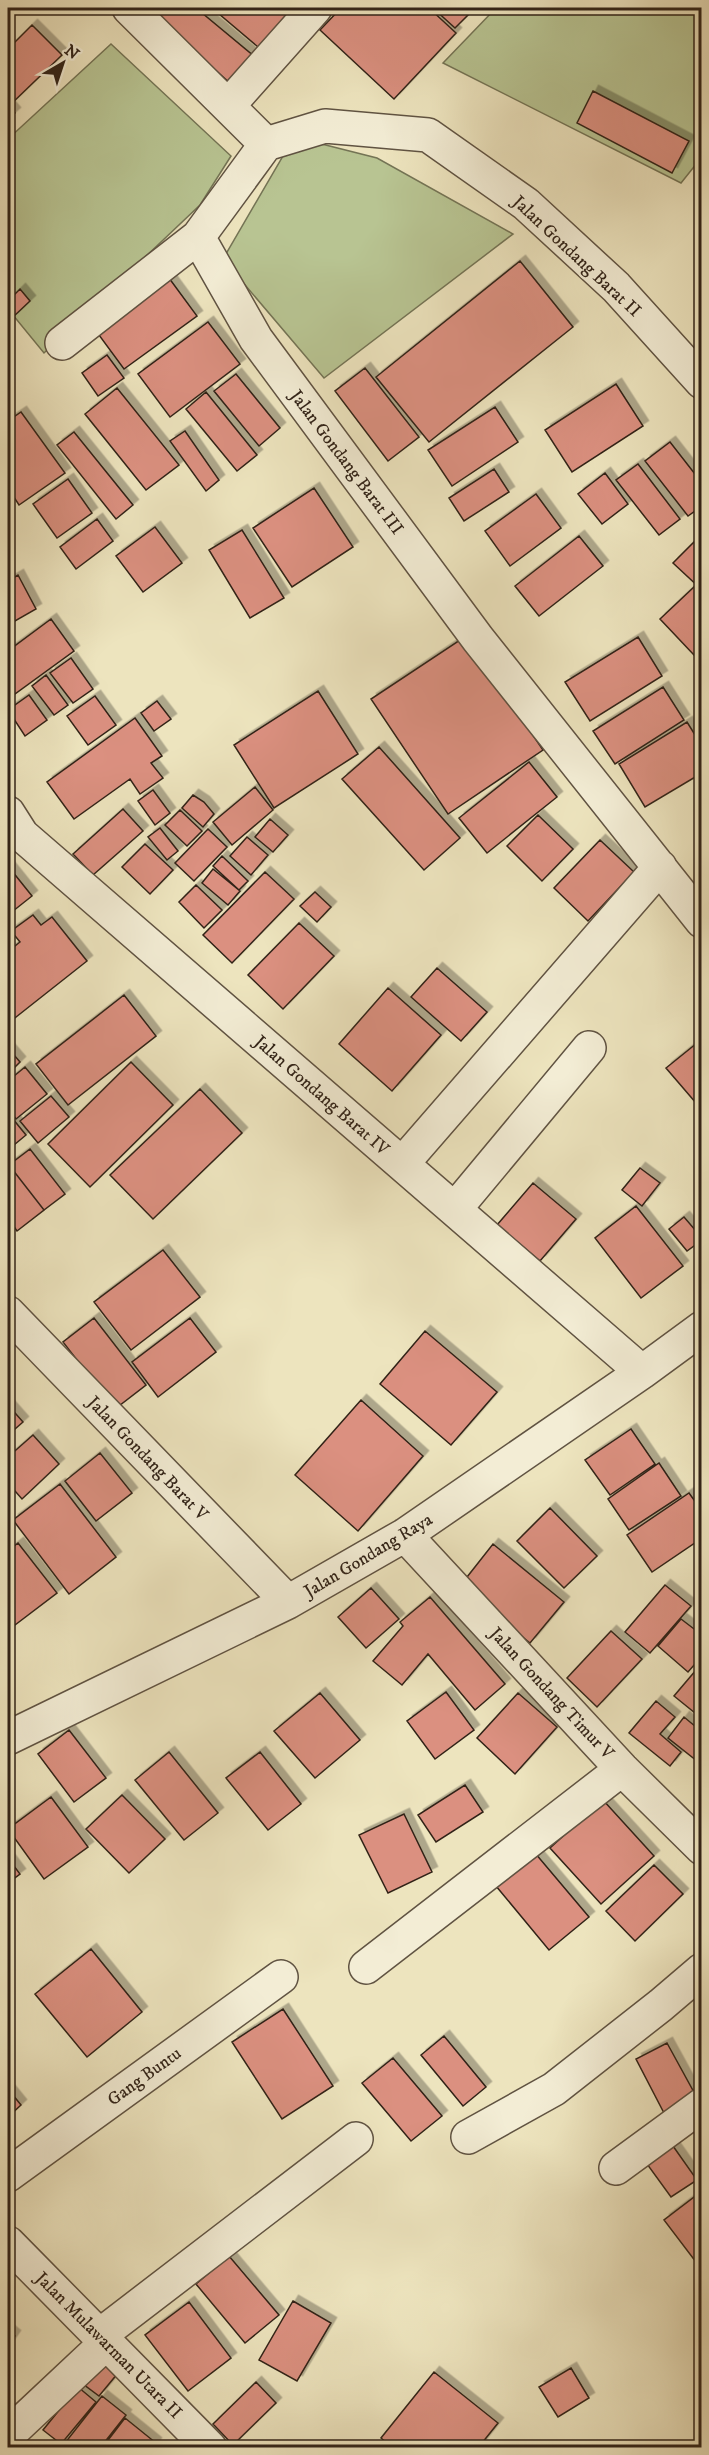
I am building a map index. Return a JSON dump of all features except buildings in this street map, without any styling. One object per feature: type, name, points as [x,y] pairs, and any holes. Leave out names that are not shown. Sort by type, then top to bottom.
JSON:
[{"type":"street","points":[[62,343],[198,237],[266,144],[129,8]]},
{"type":"street","points":[[228,106],[315,8]]},
{"type":"street","name":"Jalan Gondang Barat II","points":[[266,144],[325,126],[428,135],[526,204],[616,287],[702,382]]},
{"type":"street","name":"Jalan Gondang Barat III","points":[[198,237],[256,339],[478,639],[702,921]]},
{"type":"street","name":"Jalan Gondang Barat IV","points":[[8,813],[22,835],[642,1372]]},
{"type":"street","points":[[402,1164],[660,867]]},
{"type":"street","points":[[455,1209],[589,1048]]},
{"type":"street","name":"Jalan Gondang Barat V","points":[[8,1313],[288,1602]]},
{"type":"street","name":"Jalan Gondang Raya","points":[[8,1738],[288,1602],[405,1535],[702,1328]]},
{"type":"street","name":"Jalan Gondang Timur V","points":[[405,1535],[622,1769],[702,1848]]},
{"type":"street","points":[[366,1967],[622,1769]]},
{"type":"street","points":[[468,2137],[554,2089],[702,1970]]},
{"type":"street","name":"Gang Buntu","points":[[8,2175],[280,1977]]},
{"type":"street","points":[[616,2168],[702,2105]]},
{"type":"street","points":[[8,2435],[103,2340],[356,2139]]},
{"type":"street","name":"Jalan Mulawarman Utara II","points":[[8,2243],[210,2448]]},
{"type":"green space","points":[[496,8],[701,8],[701,158],[681,183],[443,63]]},
{"type":"green space","points":[[111,44],[231,156],[200,205],[44,353],[8,309],[8,139]]},
{"type":"green space","points":[[294,137],[377,158],[513,234],[324,378],[223,259]]}]
